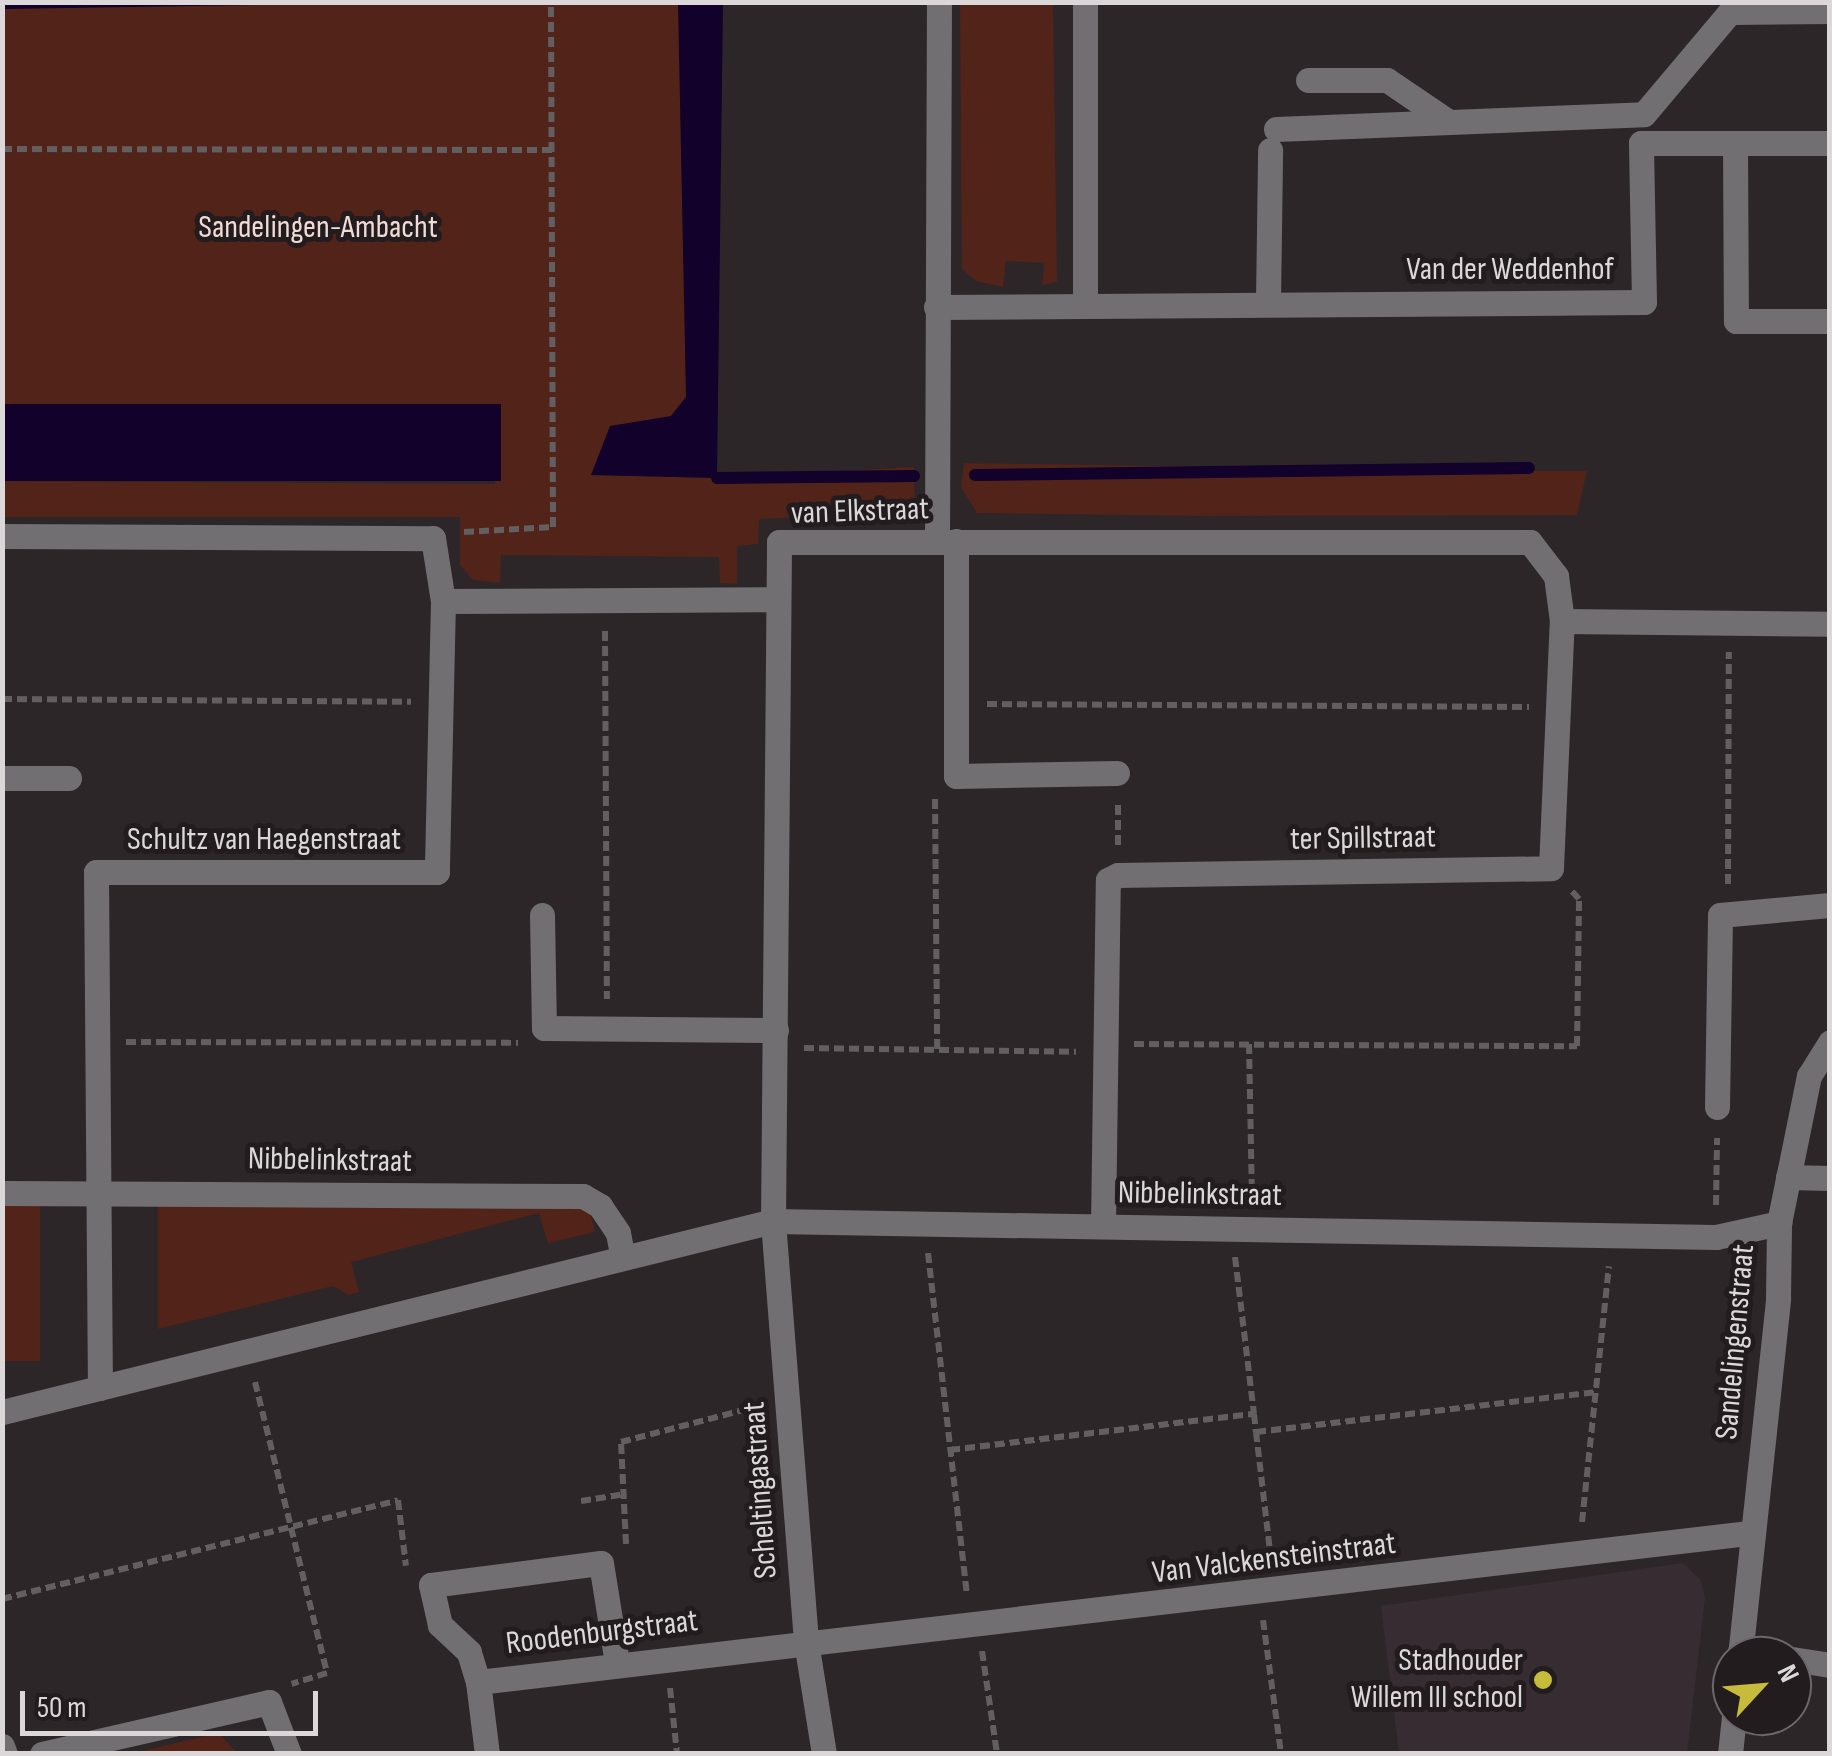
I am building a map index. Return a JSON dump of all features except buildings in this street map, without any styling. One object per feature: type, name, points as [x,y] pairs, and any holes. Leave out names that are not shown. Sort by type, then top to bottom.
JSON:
[{"type":"street","points":[[939,2],[936,307],[956,704],[956,776],[1117,774]]},
{"type":"street","points":[[1085,2],[1085,303]]},
{"type":"street","points":[[1268,302],[1273,140],[1446,120],[1644,114],[1730,12],[1830,11]]},
{"type":"street","points":[[1308,80],[1387,80],[1446,120]]},
{"type":"street","name":"Van der Weddenhof","points":[[936,307],[1644,302],[1641,143],[1830,142]]},
{"type":"street","points":[[1736,143],[1736,321],[1830,321]]},
{"type":"street","points":[[2,536],[433,538]]},
{"type":"street","name":"Schultz van Haegenstraat","points":[[100,1388],[96,872],[437,872],[442,601],[433,538]]},
{"type":"street","name":"van Elkstraat","points":[[773,1221],[778,542],[1530,542],[1556,576],[1562,622]]},
{"type":"street","points":[[442,601],[776,599]]},
{"type":"street","points":[[1551,868],[1562,622],[1830,624]]},
{"type":"street","points":[[2,778],[69,778]]},
{"type":"street","name":"ter Spillstraat","points":[[1118,875],[1551,868]]},
{"type":"street","points":[[1103,1226],[1105,890],[1118,875]]},
{"type":"street","points":[[1717,1106],[1716,924],[1728,910],[1830,904]]},
{"type":"street","points":[[542,915],[544,1028],[776,1039]]},
{"type":"street","name":"Sandelingenstraat","points":[[1741,1636],[1749,1533],[1778,1298],[1779,1223],[1809,1076],[1830,1042]]},
{"type":"street","points":[[1788,1177],[1830,1178]]},
{"type":"street","name":"Nibbelinkstraat","points":[[2,1193],[584,1196],[600,1206],[618,1232],[622,1254]]},
{"type":"street","name":"Nibbelinkstraat","points":[[2,1412],[622,1254],[773,1221],[1716,1237],[1779,1223]]},
{"type":"street","name":"Scheltingastraat","points":[[773,1221],[806,1641],[824,1754]]},
{"type":"street","name":"Van Valckensteinstraat","points":[[806,1641],[1268,1593],[1749,1533]]},
{"type":"street","points":[[478,1682],[470,1652],[440,1626],[431,1585],[601,1563],[616,1663]]},
{"type":"street","name":"Roodenburgstraat","points":[[487,1754],[478,1682],[806,1641]]},
{"type":"street","points":[[42,1754],[269,1702],[289,1754]]},
{"type":"street","points":[[2,1746],[4,1754]]},
{"type":"path","points":[[433,538],[553,527],[555,150],[551,2]]},
{"type":"path","points":[[2,148],[555,150]]},
{"type":"path","points":[[605,600],[607,1028]]},
{"type":"path","points":[[1728,910],[1729,623]]},
{"type":"path","points":[[2,699],[440,702]]},
{"type":"path","points":[[956,704],[1558,706]]},
{"type":"path","points":[[1117,774],[1118,875]]},
{"type":"path","points":[[937,1049],[936,798],[956,776]]},
{"type":"path","points":[[776,1039],[937,1049],[1248,1044],[1577,1046],[1578,899],[1551,868]]},
{"type":"path","points":[[97,1042],[525,1043],[544,1028]]},
{"type":"path","points":[[1248,1044],[1242,1227],[1281,1754]]},
{"type":"path","points":[[1716,1215],[1717,1106]]},
{"type":"path","points":[[924,1222],[950,1450],[997,1754]]},
{"type":"path","points":[[1580,1554],[1612,1233]]},
{"type":"path","points":[[247,1352],[327,1673],[295,1682],[269,1702]]},
{"type":"path","points":[[1256,1432],[1595,1392]]},
{"type":"path","points":[[601,1563],[630,1540],[620,1442],[787,1399]]},
{"type":"path","points":[[950,1450],[1254,1414]]},
{"type":"path","points":[[581,1500],[626,1494]]},
{"type":"path","points":[[2,1598],[398,1500],[406,1566],[431,1585]]},
{"type":"path","points":[[666,1657],[678,1754]]},
{"type":"shaded area","points":[[3,2],[383,3],[3,9]]},
{"type":"shaded area","points":[[678,3],[723,3],[717,478],[591,475],[610,426],[671,416],[686,397]]},
{"type":"shaded area","points":[[3,404],[501,404],[501,481],[3,481]]},
{"type":"shaded area","name":"Stadhouder Willem III school","points":[[1683,1563],[1701,1581],[1705,1598],[1687,1753],[1399,1753],[1381,1606]]},
{"type":"green space","name":"Sandelingen-Ambacht","points":[[3,3],[695,3],[687,453],[591,475],[717,478],[914,467],[915,512],[759,519],[758,544],[737,546],[737,584],[720,583],[719,557],[501,555],[500,583],[473,580],[460,565],[460,517],[3,517],[3,481],[495,484],[497,455],[3,457]]},
{"type":"green space","points":[[960,3],[1053,3],[1057,282],[1042,285],[1044,263],[1006,261],[1003,287],[976,281],[962,269]]},
{"type":"green space","points":[[964,463],[1587,471],[1577,515],[1208,516],[977,513],[961,487]]},
{"type":"green space","points":[[2,1202],[40,1202],[40,1361],[2,1361]]},
{"type":"green space","points":[[158,1203],[577,1204],[590,1213],[595,1232],[548,1243],[539,1213],[351,1262],[359,1292],[349,1295],[333,1286],[158,1329]]},
{"type":"green space","points":[[219,1733],[237,1753],[133,1753]]},
{"type":"waterway","points":[[975,475],[1529,468]]},
{"type":"waterway","points":[[717,478],[914,476]]},
{"type":"place","name":"Stadhouder Willem III school","points":[[1543,1680]]}]
